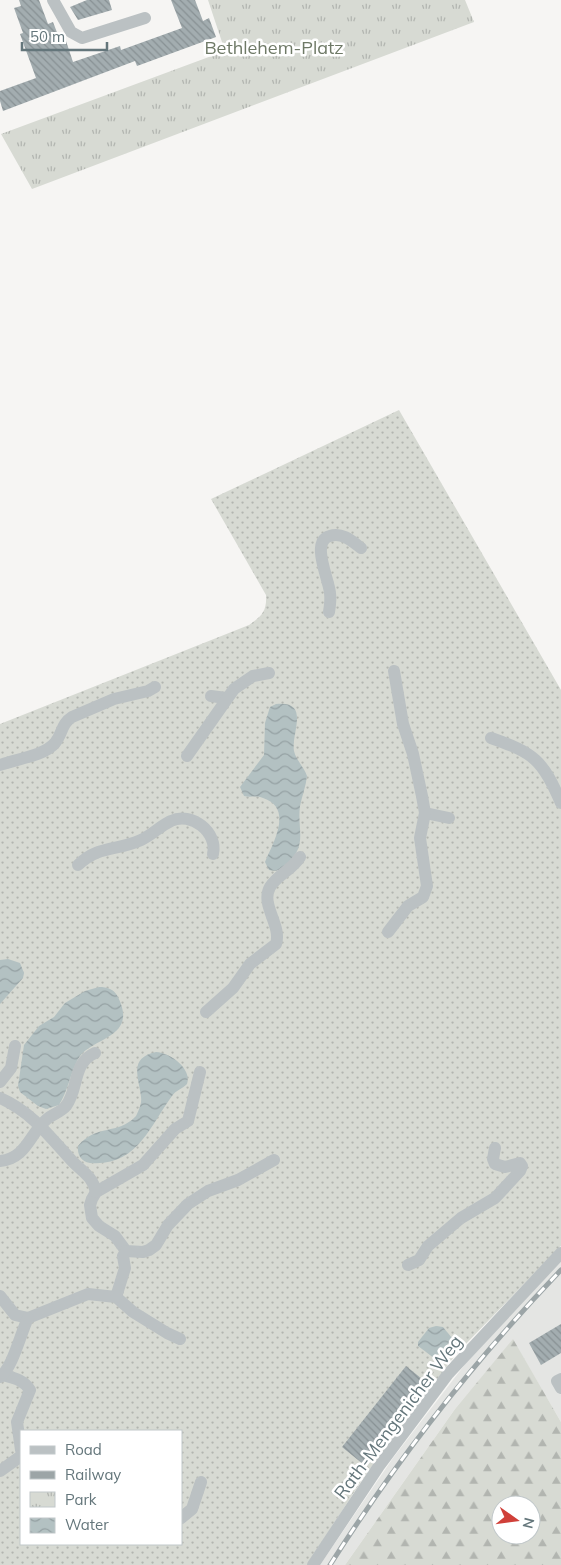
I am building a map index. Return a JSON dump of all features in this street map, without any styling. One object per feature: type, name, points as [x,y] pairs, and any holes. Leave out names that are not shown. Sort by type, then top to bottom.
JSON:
[{"type":"street","points":[[53,0],[72,32],[82,38],[145,18]]},
{"type":"street","points":[[329,612],[330,591],[320,552],[323,541],[326,537],[337,535],[344,537],[361,548]]},
{"type":"street","points":[[388,932],[402,912],[423,897],[427,886],[420,838],[425,813],[416,762],[403,724],[394,671]]},
{"type":"street","points":[[187,756],[208,728],[226,698],[242,682],[253,676],[269,673]]},
{"type":"street","points":[[0,765],[47,750],[55,744],[66,721],[72,716],[114,699],[148,691],[155,687]]},
{"type":"street","points":[[211,696],[226,698]]},
{"type":"street","points":[[491,738],[521,748],[536,760],[561,802]]},
{"type":"street","points":[[425,813],[449,818]]},
{"type":"street","points":[[78,865],[94,852],[141,840],[177,819],[193,822],[208,830],[213,841],[213,854]]},
{"type":"street","points":[[206,1012],[234,988],[250,964],[276,944],[278,933],[269,907],[267,897],[269,889],[294,867],[300,857]]},
{"type":"street","points":[[0,1082],[11,1068],[15,1046]]},
{"type":"street","points":[[0,1161],[15,1157],[24,1151],[46,1119],[66,1106],[81,1066],[95,1053]]},
{"type":"street","points":[[126,1251],[115,1236],[99,1226],[92,1218],[90,1205],[96,1192],[143,1165],[175,1130],[188,1121],[200,1072]]},
{"type":"street","points":[[0,1098],[20,1108],[41,1126],[74,1162],[85,1171],[91,1179],[96,1192]]},
{"type":"street","points":[[408,1265],[420,1260],[428,1246],[461,1218],[495,1198],[520,1171],[522,1166],[520,1163],[499,1167],[495,1164],[493,1159],[495,1148]]},
{"type":"street","points":[[126,1251],[142,1252],[149,1250],[156,1245],[168,1225],[188,1204],[208,1191],[238,1180],[274,1160]]},
{"type":"street","points":[[116,1297],[125,1268],[124,1256],[126,1251]]},
{"type":"street","name":"Rath-Mengenicher Weg","points":[[313,1565],[378,1466],[448,1374],[561,1253]]},
{"type":"street","points":[[0,1296],[15,1315],[28,1318],[88,1294],[116,1297],[133,1312],[166,1334],[180,1339]]},
{"type":"street","points":[[1,1376],[10,1368],[15,1348],[28,1318]]},
{"type":"street","points":[[1,1376],[18,1380],[27,1385],[30,1390],[16,1422],[20,1444]]},
{"type":"street","points":[[561,1379],[557,1381],[561,1388]]},
{"type":"street","points":[[0,1470],[20,1457]]},
{"type":"street","points":[[182,1517],[192,1510],[201,1482]]},
{"type":"shaded area","points":[[561,1261],[561,1422],[513,1340],[455,1409],[345,1565],[320,1565],[393,1458],[466,1363]]},
{"type":"green space","name":"Bethlehem-Platz","points":[[208,0],[465,0],[474,22],[32,189],[1,134],[225,51]]},
{"type":"green space","points":[[399,410],[561,690],[561,1246],[456,1354],[364,1477],[307,1565],[0,1565],[0,724],[249,625],[260,616],[264,609],[266,595],[211,499]]},
{"type":"green space","points":[[513,1339],[561,1422],[561,1565],[345,1565],[455,1409]]},
{"type":"water","points":[[276,704],[287,704],[293,707],[296,712],[294,751],[307,776],[299,815],[300,844],[293,857],[285,866],[274,871],[269,870],[265,862],[279,827],[278,810],[272,803],[263,798],[244,796],[240,787],[264,755],[265,723],[270,707]]},
{"type":"water","points":[[8,959],[20,963],[24,973],[23,978],[0,1004],[0,960]]},
{"type":"water","points":[[99,987],[110,989],[118,997],[123,1011],[122,1021],[118,1029],[84,1052],[78,1059],[59,1105],[46,1109],[38,1106],[20,1092],[18,1086],[24,1045],[39,1026],[54,1017],[65,1003],[85,991]]},
{"type":"water","points":[[156,1052],[168,1055],[179,1063],[188,1078],[187,1084],[174,1094],[149,1131],[131,1151],[120,1158],[106,1162],[90,1163],[84,1161],[79,1155],[78,1146],[85,1139],[92,1134],[122,1126],[136,1116],[141,1099],[137,1076],[138,1064],[147,1055]]},
{"type":"water","points":[[443,1327],[452,1338],[434,1358],[418,1346],[418,1342],[429,1328]]},
{"type":"building","points":[[19,0],[39,0],[48,24],[53,22],[61,43],[66,41],[73,62],[120,46],[121,50],[182,28],[171,0],[195,0],[203,21],[209,18],[216,37],[137,66],[135,61],[3,111],[0,91],[36,78],[20,34],[23,33],[14,8],[21,6]]},
{"type":"building","points":[[87,0],[109,0],[112,10],[78,20],[70,7]]},
{"type":"building","points":[[561,1324],[561,1353],[541,1365],[529,1343]]},
{"type":"building","points":[[406,1366],[427,1383],[363,1464],[342,1447]]},
{"type":"railway","points":[[330,1565],[382,1487],[438,1412],[497,1340],[561,1270]]}]
